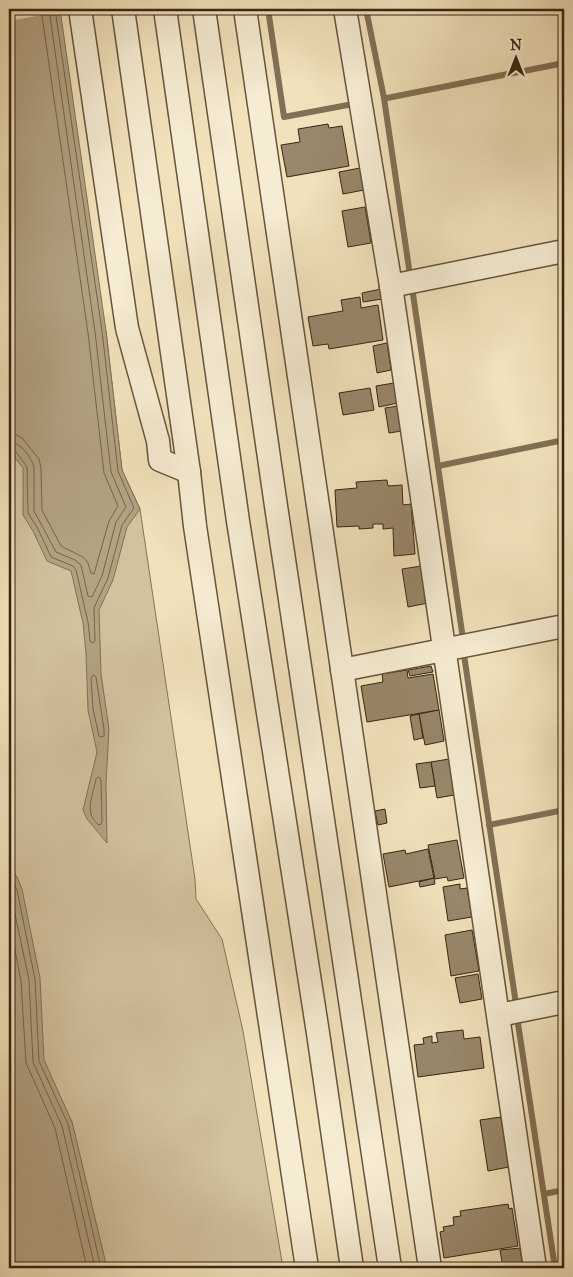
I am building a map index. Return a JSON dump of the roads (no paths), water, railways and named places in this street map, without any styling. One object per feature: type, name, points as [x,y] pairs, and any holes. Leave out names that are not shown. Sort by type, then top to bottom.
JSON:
[{"type":"street","points":[[80,9],[126,328],[158,441],[160,460],[189,472]]},
{"type":"street","points":[[123,9],[189,472],[195,526],[307,1268]]},
{"type":"street","points":[[165,9],[238,521],[317,1024],[352,1268]]},
{"type":"street","points":[[204,9],[390,1268]]},
{"type":"street","points":[[245,9],[430,1268]]},
{"type":"street","points":[[345,9],[391,286],[535,1268]]},
{"type":"street","points":[[391,286],[564,251]]},
{"type":"street","points":[[342,670],[564,626]]},
{"type":"street","points":[[499,1015],[564,1002]]},
{"type":"water","points":[[9,9],[60,9],[106,331],[122,470],[140,509],[127,527],[113,580],[99,610],[101,674],[109,729],[106,783],[107,843],[87,819],[83,810],[97,752],[88,710],[83,623],[71,571],[47,561],[23,515],[23,468],[9,450]]},
{"type":"water","points":[[9,865],[22,889],[40,978],[44,1060],[72,1122],[107,1268],[9,1268]]},
{"type":"waterway","points":[[268,9],[284,117],[353,104]]},
{"type":"waterway","points":[[366,9],[384,98],[410,275]]},
{"type":"waterway","points":[[387,98],[564,63]]},
{"type":"waterway","points":[[412,287],[463,639]]},
{"type":"waterway","points":[[438,466],[564,440]]},
{"type":"waterway","points":[[464,655],[516,1004]]},
{"type":"waterway","points":[[489,825],[564,810]]},
{"type":"waterway","points":[[517,1017],[555,1268]]},
{"type":"waterway","points":[[544,1194],[564,1190]]}]
